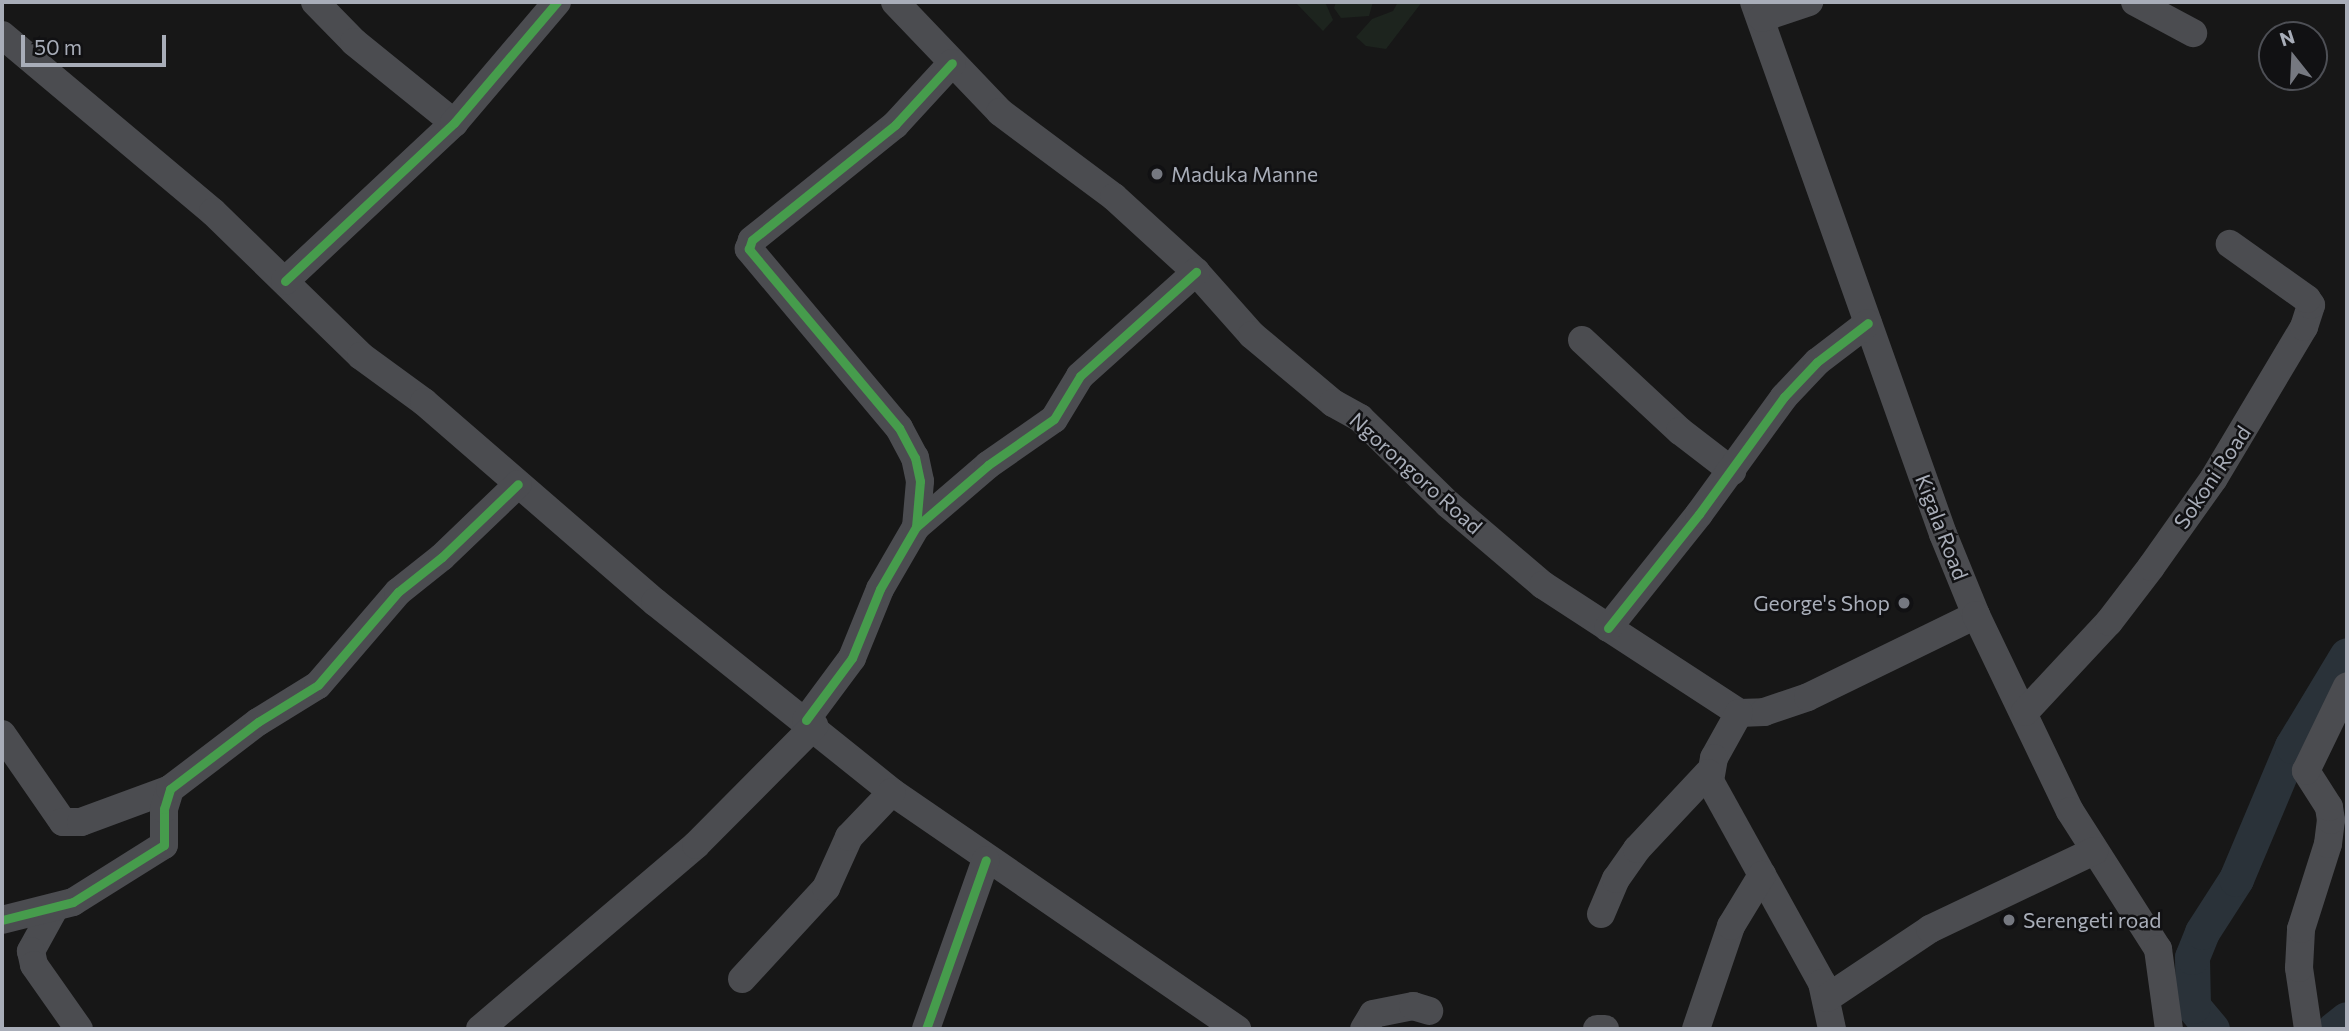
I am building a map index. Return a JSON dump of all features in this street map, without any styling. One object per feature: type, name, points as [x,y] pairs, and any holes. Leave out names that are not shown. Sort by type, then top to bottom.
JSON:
[{"type":"street","points":[[315,2],[354,42],[454,122]]},
{"type":"street","points":[[285,281],[454,122],[557,2]]},
{"type":"street","name":"Ngorongoro Road","points":[[895,2],[1000,112],[1114,197],[1195,272],[1277,357],[1360,418],[1448,504],[1543,585],[1739,713]]},
{"type":"street","points":[[1758,10],[1809,2]]},
{"type":"street","points":[[2135,2],[2193,33]]},
{"type":"street","name":"Kigala Road","points":[[1758,10],[1868,323],[1976,615],[2094,851],[2158,948],[2169,1029]]},
{"type":"street","points":[[2,36],[213,212],[361,356],[425,402],[655,602],[810,723],[892,792],[986,860],[1237,1029]]},
{"type":"street","points":[[916,527],[920,481],[915,458],[899,428],[749,249],[752,240],[895,125],[951,63]]},
{"type":"street","name":"Sokoni Road","points":[[2025,712],[2109,622],[2151,567],[2214,478],[2304,327],[2311,305],[2307,299],[2231,243]]},
{"type":"street","points":[[480,1029],[696,845],[810,723],[852,658],[880,589],[916,527],[988,464],[1054,419],[1080,376],[1195,272]]},
{"type":"street","points":[[1608,628],[1732,471],[1784,397],[1817,362],[1868,323]]},
{"type":"street","points":[[1581,341],[1680,431],[1732,471]]},
{"type":"street","points":[[2,734],[63,822],[81,822],[170,789],[258,722],[318,685],[348,654],[383,607],[518,484]]},
{"type":"street","points":[[1601,914],[1616,879],[1637,849],[1708,773],[1739,713],[1764,712],[1808,697],[1976,615]]},
{"type":"street","points":[[2308,1029],[2299,968],[2301,929],[2328,844],[2331,820],[2329,807],[2306,771],[2347,686]]},
{"type":"street","points":[[1708,773],[1718,802],[1762,875],[1827,998],[1832,1029]]},
{"type":"street","points":[[2,920],[52,911],[112,880],[164,845],[164,809],[170,789]]},
{"type":"street","points":[[743,979],[826,888],[849,837],[892,792]]},
{"type":"street","points":[[1827,998],[1942,922],[2094,851]]},
{"type":"street","points":[[926,1029],[986,860]]},
{"type":"street","points":[[1696,1029],[1731,926],[1762,875]]},
{"type":"street","points":[[52,911],[31,951],[34,965],[79,1029]]},
{"type":"street","points":[[1364,1029],[1373,1014],[1413,1006],[1429,1011]]},
{"type":"street","points":[[1597,1029],[1605,1029]]},
{"type":"shaded area","points":[[1295,2],[1325,2],[1333,20],[1323,31]]},
{"type":"shaded area","points":[[1336,2],[1373,2],[1369,16],[1341,18],[1334,8]]},
{"type":"shaded area","points":[[1398,2],[1422,2],[1386,49],[1366,46],[1356,37],[1372,19],[1393,11]]},
{"type":"waterway","points":[[2212,1029],[2193,1006],[2192,957],[2202,932],[2236,879],[2292,746],[2347,655]]},
{"type":"waterway","points":[[2334,1029],[2347,1019]]},
{"type":"cycle path","points":[[285,281],[454,123],[557,2]]},
{"type":"cycle path","points":[[916,527],[920,481],[915,458],[899,428],[749,249],[752,240],[895,125],[952,63]]},
{"type":"cycle path","points":[[806,720],[852,658],[880,589],[916,527],[988,465],[1054,419],[1080,376],[1196,272]]},
{"type":"cycle path","points":[[1608,628],[1699,514],[1784,397],[1817,362],[1868,323]]},
{"type":"cycle path","points":[[2,920],[73,902],[164,845],[164,809],[170,789],[258,722],[318,685],[398,592],[442,557],[518,484]]},
{"type":"cycle path","points":[[926,1029],[986,860]]},
{"type":"place","name":"Maduka Manne","points":[[1157,174]]},
{"type":"place","name":"George's Shop","points":[[1904,603]]},
{"type":"place","name":"Serengeti road","points":[[2009,920]]}]
